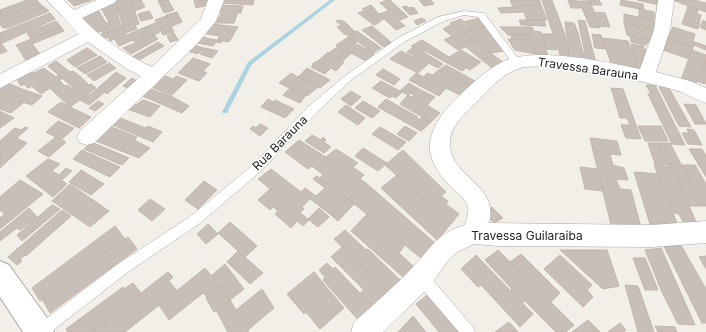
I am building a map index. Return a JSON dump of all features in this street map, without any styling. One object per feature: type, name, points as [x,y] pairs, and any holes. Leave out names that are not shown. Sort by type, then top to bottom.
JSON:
[{"type":"street","points":[[55,0],[90,35],[133,65],[154,75]]},
{"type":"street","points":[[72,17],[109,0]]},
{"type":"street","points":[[87,137],[200,30],[208,20],[216,0]]},
{"type":"street","points":[[646,77],[663,32],[666,18],[666,0]]},
{"type":"street","points":[[0,82],[90,35]]},
{"type":"street","name":"Travessa Barauna","points":[[474,233],[479,214],[479,207],[472,195],[446,166],[440,144],[441,133],[456,111],[478,89],[495,75],[517,63],[527,61],[566,64],[670,82],[705,94]]},
{"type":"street","name":"Travessa Guilaraiba","points":[[364,332],[421,277],[438,254],[449,244],[463,236],[474,233],[499,235],[644,236],[706,232]]},
{"type":"street","points":[[0,274],[40,332]]},
{"type":"lane","name":"Rua Barauna","points":[[40,332],[123,268],[195,220],[257,168],[312,110],[348,78],[419,30],[441,19],[456,15],[472,13],[481,15],[517,63]]},
{"type":"lane","points":[[421,277],[468,332]]},
{"type":"building","points":[[27,0],[37,0],[39,3],[0,17],[0,10]]},
{"type":"building","points":[[68,0],[92,0],[74,6]]},
{"type":"building","points":[[115,0],[131,0],[139,24],[135,25],[137,29],[125,33]]},
{"type":"building","points":[[131,0],[141,0],[145,7],[134,11]]},
{"type":"building","points":[[158,0],[168,0],[174,10],[164,13]]},
{"type":"building","points":[[194,0],[207,0],[208,5],[196,8]]},
{"type":"building","points":[[224,0],[254,0],[253,5],[223,3]]},
{"type":"building","points":[[390,0],[408,17],[400,20],[380,3]]},
{"type":"building","points":[[419,0],[431,0],[434,4],[424,6]]},
{"type":"building","points":[[510,0],[539,0],[541,5],[513,7]]},
{"type":"building","points":[[542,0],[552,0],[565,35],[570,59],[561,58]]},
{"type":"building","points":[[568,0],[577,0],[581,8],[571,8]]},
{"type":"building","points":[[589,0],[599,0],[602,5],[591,5]]},
{"type":"building","points":[[621,0],[643,4],[644,10],[620,5]]},
{"type":"building","points":[[637,0],[659,0],[659,5]]},
{"type":"building","points":[[672,0],[694,0],[706,3],[706,12]]},
{"type":"building","points":[[116,1],[119,12],[117,13],[121,26],[123,25],[124,28],[114,31],[101,8]]},
{"type":"building","points":[[579,1],[590,1],[600,28],[590,27]]},
{"type":"building","points":[[39,3],[44,7],[0,23],[0,18]]},
{"type":"building","points":[[219,5],[243,6],[241,13],[223,13],[216,12]]},
{"type":"building","points":[[371,5],[384,19],[379,21],[362,9]]},
{"type":"building","points":[[541,5],[547,20],[527,20],[524,12],[501,13],[498,8]]},
{"type":"building","points":[[407,6],[409,8],[413,7],[418,13],[410,15],[402,7]]},
{"type":"building","points":[[688,6],[698,9],[697,14],[701,15],[698,29],[682,24]]},
{"type":"building","points":[[44,7],[49,11],[8,28],[3,28],[0,24]]},
{"type":"building","points":[[639,9],[654,12],[654,21],[639,17]]},
{"type":"building","points":[[98,10],[106,23],[109,22],[114,31],[103,34],[90,13]]},
{"type":"building","points":[[149,11],[153,18],[141,21],[138,14]]},
{"type":"building","points":[[364,11],[380,22],[374,25],[358,13]]},
{"type":"building","points":[[388,11],[405,26],[396,30],[379,14]]},
{"type":"building","points":[[177,12],[182,22],[172,26],[166,15]]},
{"type":"building","points":[[594,12],[605,13],[610,27],[600,26]]},
{"type":"building","points":[[50,13],[55,19],[5,42],[2,39],[0,40],[0,33]]},
{"type":"building","points":[[90,13],[101,31],[93,34],[81,18]]},
{"type":"building","points":[[221,14],[237,14],[234,23],[212,23],[214,17],[220,17]]},
{"type":"building","points":[[624,14],[656,21],[653,29],[624,23]]},
{"type":"building","points":[[166,16],[174,32],[163,35],[155,20]]},
{"type":"building","points":[[484,17],[489,25],[463,33],[450,23],[461,19],[464,22]]},
{"type":"building","points":[[422,18],[426,21],[417,25],[414,21]]},
{"type":"building","points":[[340,20],[345,22],[355,32],[348,35],[344,34],[337,27],[341,25],[336,21]]},
{"type":"building","points":[[519,20],[544,20],[546,26],[521,25]]},
{"type":"building","points":[[578,20],[585,21],[596,63],[585,62],[583,53],[585,54]]},
{"type":"building","points":[[703,20],[706,22],[706,30],[700,27]]},
{"type":"building","points":[[56,21],[61,27],[31,39],[27,33]]},
{"type":"building","points":[[565,22],[574,23],[585,61],[570,59]]},
{"type":"building","points":[[155,23],[160,32],[136,43],[133,40],[119,46],[115,40]]},
{"type":"building","points":[[624,23],[653,29],[650,40],[627,35]]},
{"type":"building","points":[[211,24],[238,27],[229,42],[217,40],[220,36],[201,33]]},
{"type":"building","points":[[452,24],[471,39],[462,44],[443,29]]},
{"type":"building","points":[[372,26],[392,43],[385,48],[362,30]]},
{"type":"building","points":[[61,27],[64,31],[32,44],[29,40]]},
{"type":"building","points":[[485,27],[492,35],[474,41],[463,33]]},
{"type":"building","points":[[500,27],[529,27],[531,35],[508,35]]},
{"type":"building","points":[[529,27],[532,27],[534,31],[541,32],[548,56],[535,54]]},
{"type":"building","points":[[673,27],[695,34],[693,41],[695,42],[693,47],[668,38]]},
{"type":"building","points":[[124,28],[126,34],[110,41],[108,37],[105,38],[101,35]]},
{"type":"building","points":[[357,31],[381,48],[373,53],[357,41],[355,43],[347,37]]},
{"type":"building","points":[[174,33],[178,40],[170,42],[167,36]]},
{"type":"building","points":[[494,34],[504,51],[491,53],[474,41]]},
{"type":"building","points":[[542,34],[552,34],[557,50],[546,49]]},
{"type":"building","points":[[592,34],[601,35],[606,49],[595,48]]},
{"type":"building","points":[[154,35],[158,39],[131,54],[123,48]]},
{"type":"building","points":[[511,35],[531,35],[532,39],[512,39]]},
{"type":"building","points":[[198,36],[222,42],[216,42],[213,46],[192,42]]},
{"type":"building","points":[[452,36],[465,47],[458,50],[444,40]]},
{"type":"building","points":[[630,36],[650,40],[646,45],[631,42]]},
{"type":"building","points":[[347,38],[374,54],[366,61],[336,45]]},
{"type":"building","points":[[602,38],[628,41],[638,69],[612,66]]},
{"type":"building","points":[[668,38],[693,47],[689,59],[663,50]]},
{"type":"building","points":[[2,39],[5,42],[1,43],[7,51],[0,54],[0,40]]},
{"type":"building","points":[[471,39],[503,62],[492,68],[462,44]]},
{"type":"building","points":[[508,39],[532,39],[535,54],[515,50]]},
{"type":"building","points":[[29,40],[41,55],[27,62],[16,45]]},
{"type":"building","points":[[422,40],[467,67],[462,71],[425,51],[423,52],[411,46]]},
{"type":"building","points":[[158,42],[164,46],[137,61],[132,57]]},
{"type":"building","points":[[695,42],[706,46],[706,50],[694,45]]},
{"type":"building","points":[[190,44],[204,48],[198,54],[184,50]]},
{"type":"building","points":[[631,44],[644,46],[643,49],[646,49],[640,68],[637,67]]},
{"type":"building","points":[[338,46],[352,53],[342,61],[329,53]]},
{"type":"building","points":[[413,47],[443,64],[438,68],[407,52]]},
{"type":"building","points":[[87,48],[97,55],[75,67],[67,60]]},
{"type":"building","points":[[205,48],[218,51],[212,58],[200,54]]},
{"type":"building","points":[[461,50],[481,62],[470,70],[449,57]]},
{"type":"building","points":[[692,50],[706,55],[706,60],[695,85],[681,80]]},
{"type":"building","points":[[401,51],[428,64],[418,73],[390,59]]},
{"type":"building","points":[[328,52],[344,62],[336,71],[318,61]]},
{"type":"building","points":[[100,56],[107,62],[85,74],[77,68]]},
{"type":"building","points":[[193,58],[210,64],[203,71],[207,73],[199,81],[178,73]]},
{"type":"building","points":[[706,60],[706,83],[705,84],[697,81]]},
{"type":"building","points":[[56,61],[70,72],[73,71],[89,85],[91,84],[96,88],[84,97],[48,66]]},
{"type":"building","points":[[317,61],[330,69],[325,74],[311,67],[313,65],[312,64]]},
{"type":"building","points":[[109,63],[116,68],[94,81],[87,75]]},
{"type":"building","points":[[446,65],[475,81],[470,86],[439,70]]},
{"type":"building","points":[[44,68],[56,77],[59,75],[62,79],[59,80],[65,86],[67,85],[84,97],[70,107],[34,73]]},
{"type":"building","points":[[307,68],[330,80],[320,88],[298,77]]},
{"type":"building","points":[[383,69],[400,79],[394,85],[376,75]]},
{"type":"building","points":[[438,70],[470,86],[460,95],[424,77],[427,73],[433,75]]},
{"type":"building","points":[[33,72],[50,88],[41,94],[32,86],[28,88],[24,84],[21,86],[17,80]]},
{"type":"building","points":[[116,72],[126,78],[107,94],[105,92],[89,105],[80,100],[88,94],[90,95]]},
{"type":"building","points":[[291,73],[318,87],[307,96],[279,83]]},
{"type":"building","points":[[416,73],[446,88],[439,96],[409,80]]},
{"type":"building","points":[[165,76],[173,79],[176,76],[187,80],[172,95],[153,88]]},
{"type":"building","points":[[132,78],[137,81],[128,88],[123,86]]},
{"type":"building","points":[[381,81],[402,92],[396,98],[392,96],[390,98],[372,88]]},
{"type":"building","points":[[409,83],[417,88],[408,95],[400,91]]},
{"type":"building","points":[[10,84],[42,96],[32,105],[0,95],[0,89]]},
{"type":"building","points":[[646,85],[655,85],[685,145],[672,144],[648,94],[651,94]]},
{"type":"building","points":[[659,87],[669,88],[691,127],[679,126]]},
{"type":"building","points":[[290,88],[306,95],[300,103],[283,95]]},
{"type":"building","points":[[417,88],[435,97],[427,105],[412,98],[414,95],[410,93]]},
{"type":"building","points":[[611,88],[623,89],[641,139],[626,138],[621,125],[630,125],[627,118],[620,118]]},
{"type":"building","points":[[150,89],[171,96],[189,106],[182,113],[138,94]]},
{"type":"building","points":[[351,91],[361,97],[351,106],[341,99]]},
{"type":"building","points":[[408,95],[440,113],[431,122],[400,104]]},
{"type":"building","points":[[0,96],[23,103],[11,113],[0,109]]},
{"type":"building","points":[[268,99],[274,102],[275,100],[294,109],[285,118],[261,107]]},
{"type":"building","points":[[386,99],[418,117],[417,118],[420,120],[422,117],[431,122],[421,131],[378,107]]},
{"type":"building","points":[[143,100],[160,106],[150,117],[124,108],[129,103],[136,105]]},
{"type":"building","points":[[98,101],[104,104],[95,111],[89,108]]},
{"type":"building","points":[[363,101],[380,111],[372,118],[355,108]]},
{"type":"building","points":[[61,102],[91,117],[79,128],[48,112]]},
{"type":"building","points":[[684,104],[696,105],[706,124],[695,124]]},
{"type":"building","points":[[346,105],[365,118],[358,125],[338,112]]},
{"type":"building","points":[[0,111],[8,115],[0,121]]},
{"type":"building","points":[[8,115],[14,118],[0,128],[0,121]]},
{"type":"building","points":[[115,116],[146,128],[148,126],[162,132],[153,142],[108,123]]},
{"type":"building","points":[[58,121],[74,128],[61,140],[46,132]]},
{"type":"building","points":[[260,124],[268,128],[260,136],[250,129],[253,126],[256,128]]},
{"type":"building","points":[[107,125],[137,137],[134,140],[150,148],[139,158],[91,139]]},
{"type":"building","points":[[405,126],[417,133],[409,141],[397,134]]},
{"type":"building","points":[[638,126],[661,126],[668,141],[645,141]]},
{"type":"building","points":[[25,127],[28,128],[0,153],[0,141],[15,128],[21,130]]},
{"type":"building","points":[[380,127],[406,142],[398,150],[372,134]]},
{"type":"building","points":[[687,129],[694,130],[702,145],[688,144],[682,133],[689,133]]},
{"type":"building","points":[[312,135],[321,140],[323,137],[326,140],[324,142],[331,147],[324,153],[305,141]]},
{"type":"building","points":[[56,137],[66,142],[49,157],[38,151]]},
{"type":"building","points":[[16,138],[27,143],[0,168],[0,153]]},
{"type":"building","points":[[590,138],[617,141],[621,155],[610,154],[613,165],[624,168],[628,180],[616,179],[620,189],[631,190],[640,224],[611,225]]},
{"type":"building","points":[[299,140],[366,183],[348,199],[320,178],[323,175],[312,166],[308,169],[285,152]]},
{"type":"building","points":[[91,142],[129,158],[122,165],[84,149]]},
{"type":"building","points":[[648,143],[658,143],[669,165],[655,164]]},
{"type":"building","points":[[658,143],[670,143],[703,206],[690,206],[672,167],[669,165]]},
{"type":"building","points":[[363,148],[387,163],[378,171],[355,156]]},
{"type":"building","points":[[336,149],[358,163],[353,167],[364,175],[360,179],[326,157]]},
{"type":"building","points":[[689,149],[702,149],[706,156],[706,177]]},
{"type":"building","points":[[82,150],[120,167],[110,177],[73,159]]},
{"type":"building","points":[[403,150],[446,192],[441,196],[448,201],[446,204],[459,214],[451,224],[385,165]]},
{"type":"building","points":[[48,159],[60,164],[52,171],[59,175],[66,168],[72,171],[63,179],[60,179],[67,184],[53,197],[26,176]]},
{"type":"building","points":[[654,165],[672,167],[697,224],[683,222],[679,214],[674,213]]},
{"type":"building","points":[[682,165],[695,165],[706,184],[706,206],[703,206]]},
{"type":"building","points":[[580,167],[597,169],[603,191],[585,189]]},
{"type":"building","points":[[271,169],[310,199],[302,207],[304,209],[300,213],[258,179]]},
{"type":"building","points":[[81,170],[104,184],[91,195],[69,182]]},
{"type":"building","points":[[634,172],[658,174],[677,223],[650,224]]},
{"type":"building","points":[[397,175],[451,224],[437,240],[381,188]]},
{"type":"building","points":[[317,176],[348,199],[331,215],[301,192],[305,188],[316,196],[325,188],[313,179]]},
{"type":"building","points":[[20,180],[43,194],[0,229],[0,218],[5,214],[0,210],[0,197]]},
{"type":"building","points":[[204,181],[217,190],[198,209],[185,200]]},
{"type":"building","points":[[366,183],[435,243],[421,258],[348,199]]},
{"type":"building","points":[[70,184],[109,211],[90,227],[52,201]]},
{"type":"building","points":[[270,189],[309,220],[303,226],[297,221],[291,228],[275,214],[278,211],[273,207],[270,210],[258,200]]},
{"type":"building","points":[[150,199],[165,209],[152,221],[138,210]]},
{"type":"building","points":[[348,199],[354,204],[338,221],[331,215]]},
{"type":"building","points":[[52,205],[60,209],[22,241],[17,235]]},
{"type":"building","points":[[492,207],[503,218],[494,223],[490,219],[492,217],[487,212]]},
{"type":"building","points":[[29,208],[37,217],[20,230],[17,228],[0,241],[0,232]]},
{"type":"building","points":[[319,208],[329,217],[318,227],[308,219]]},
{"type":"building","points":[[62,210],[71,216],[26,256],[25,255],[20,259],[22,261],[17,265],[8,257]]},
{"type":"building","points":[[367,214],[405,245],[399,253],[413,266],[403,277],[351,231]]},
{"type":"building","points":[[230,222],[257,246],[245,257],[218,233]]},
{"type":"building","points":[[208,224],[218,234],[206,244],[197,234]]},
{"type":"building","points":[[115,226],[125,239],[40,301],[32,288]]},
{"type":"building","points":[[345,230],[366,250],[368,249],[400,280],[389,292],[334,239]]},
{"type":"building","points":[[128,237],[137,249],[50,313],[42,299]]},
{"type":"building","points":[[681,245],[706,289],[706,323],[702,323],[664,246]]},
{"type":"building","points":[[342,247],[389,292],[374,308],[360,293],[364,290],[331,257]]},
{"type":"building","points":[[661,248],[695,325],[678,324],[662,292],[645,250]]},
{"type":"building","points":[[498,250],[574,325],[566,332],[556,332],[525,301],[522,303],[510,291],[512,289],[485,260]]},
{"type":"building","points":[[560,250],[607,250],[619,286],[603,289]]},
{"type":"building","points":[[238,251],[263,273],[250,284],[227,262]]},
{"type":"building","points":[[521,254],[560,293],[551,302],[510,262]]},
{"type":"building","points":[[476,255],[533,314],[520,327],[481,285],[478,287],[461,269]]},
{"type":"building","points":[[560,255],[592,285],[587,290],[593,297],[583,307],[544,269]]},
{"type":"building","points":[[706,256],[706,269],[699,257]]},
{"type":"building","points":[[633,258],[645,258],[658,290],[645,290]]},
{"type":"building","points":[[327,263],[333,269],[335,267],[374,308],[360,322],[323,280],[325,277],[319,270]]},
{"type":"building","points":[[225,264],[244,289],[230,300],[212,275]]},
{"type":"building","points":[[205,268],[219,285],[207,297],[203,293],[169,320],[159,305]]},
{"type":"building","points":[[168,272],[173,277],[169,281],[177,291],[125,332],[91,332]]},
{"type":"building","points":[[314,272],[344,308],[320,329],[306,312],[304,314],[287,294]]},
{"type":"building","points":[[133,283],[141,293],[91,332],[68,332],[66,329],[123,287],[124,289]]},
{"type":"building","points":[[219,285],[230,300],[214,312],[206,298]]},
{"type":"building","points":[[625,285],[638,286],[654,332],[638,332]]},
{"type":"building","points":[[262,289],[274,308],[248,330],[236,310]]},
{"type":"building","points":[[432,291],[462,332],[439,332],[416,304]]},
{"type":"building","points":[[230,300],[249,332],[228,332],[216,310]]},
{"type":"building","points":[[413,316],[426,332],[398,332]]},
{"type":"building","points":[[588,320],[600,332],[572,332]]},
{"type":"building","points":[[509,322],[518,332],[495,332]]},
{"type":"building","points":[[620,323],[626,330],[623,332],[608,332]]},
{"type":"building","points":[[655,326],[675,327],[677,332],[658,332]]},
{"type":"waterway","points":[[225,112],[250,63],[333,0]]}]
